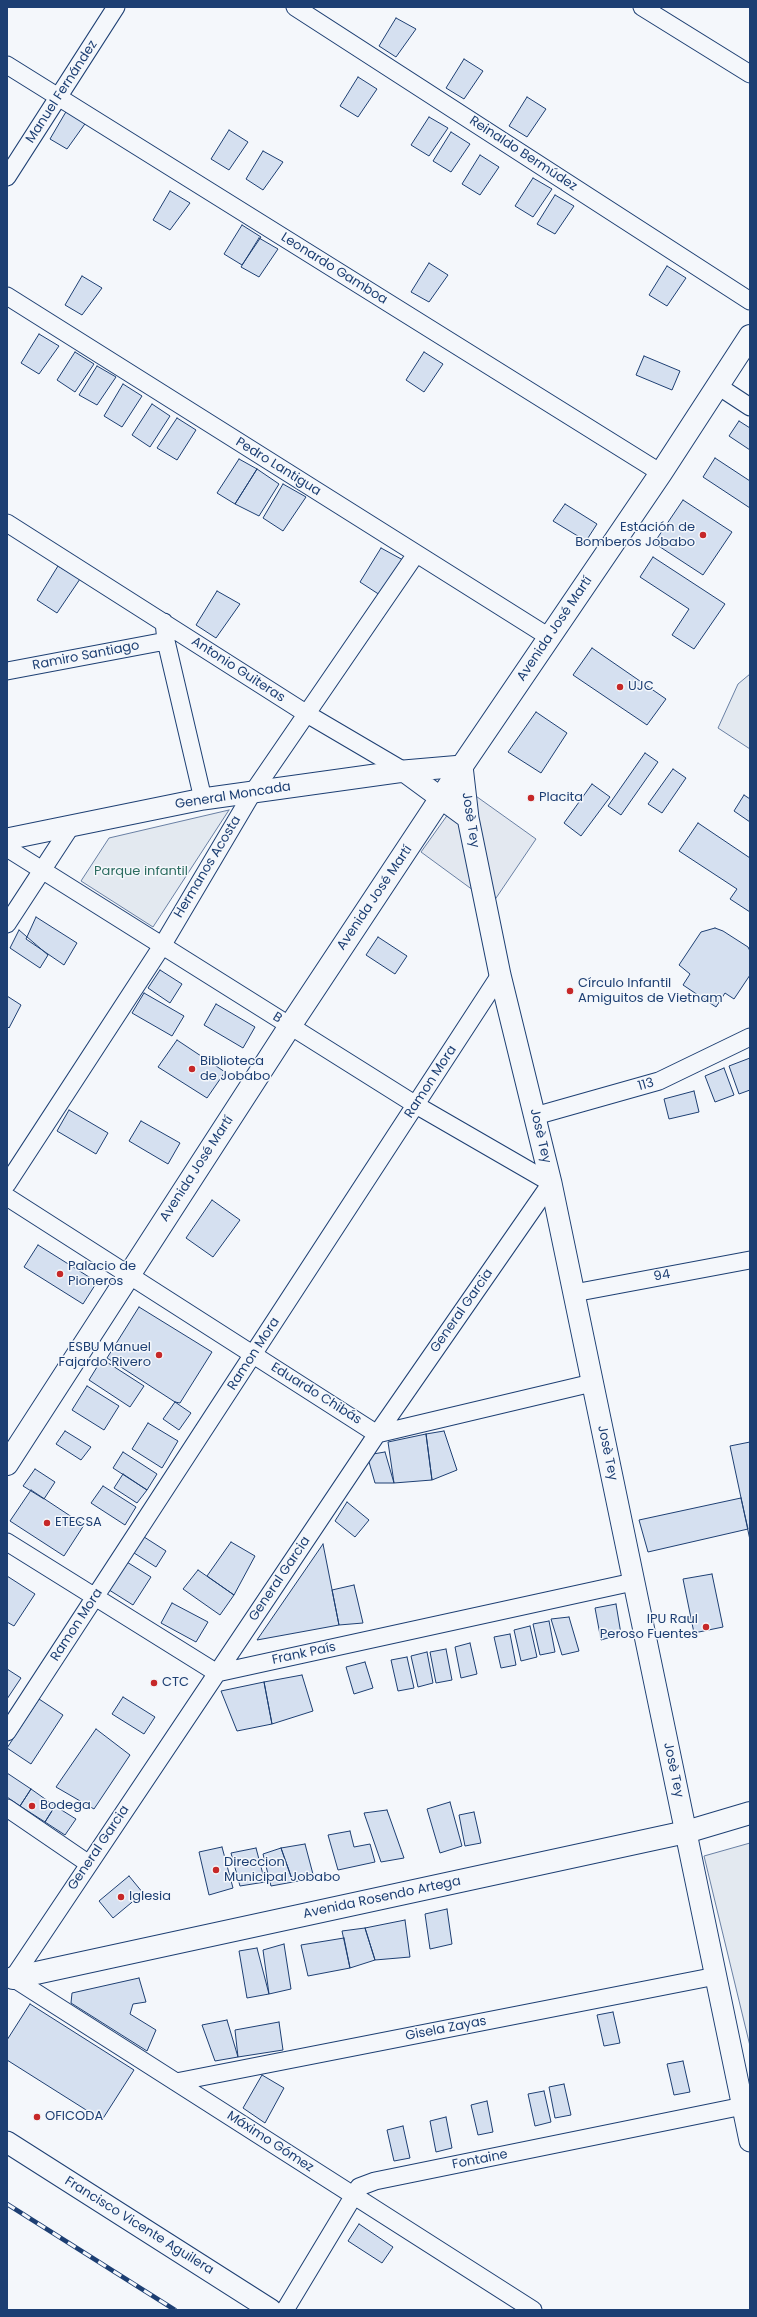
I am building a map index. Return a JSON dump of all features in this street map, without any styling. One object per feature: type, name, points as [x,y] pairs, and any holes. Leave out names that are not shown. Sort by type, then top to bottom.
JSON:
[{"type":"main road","name":"Avenida José Martí","points":[[7,1464],[290,1026],[462,766],[661,473],[750,336]]},
{"type":"main road","name":"Avenida Rosendo Artega","points":[[9,1979],[686,1832],[750,1813]]},
{"type":"street","name":"Manuel Fernández","points":[[7,177],[116,7]]},
{"type":"street","name":"Reinaldo Bermúdez","points":[[295,7],[750,301]]},
{"type":"street","points":[[642,7],[750,74]]},
{"type":"street","name":"Leonardo Gamboa","points":[[7,65],[661,473]]},
{"type":"street","name":"Pedro Lantigua","points":[[7,296],[549,637]]},
{"type":"street","points":[[718,386],[750,407]]},
{"type":"street","name":"Antonio Guiteras","points":[[7,523],[306,714],[404,771],[468,818]]},
{"type":"street","name":"Hermanos Acosta","points":[[7,1184],[162,946],[253,792],[416,554]]},
{"type":"street","points":[[164,622],[166,641],[203,799]]},
{"type":"street","name":"Ramiro Santiago","points":[[7,671],[166,641]]},
{"type":"street","name":"General Moncada","points":[[7,839],[203,799],[404,771],[462,766]]},
{"type":"street","name":"Josè Tey","points":[[462,766],[468,818],[500,975],[551,1184],[750,2141]]},
{"type":"street","points":[[7,924],[71,826]]},
{"type":"street","name":"B","points":[[7,848],[416,1105],[551,1184]]},
{"type":"street","name":"Ramon Mora","points":[[7,1732],[500,975]]},
{"type":"street","name":"113","points":[[535,1116],[659,1081],[750,1036]]},
{"type":"street","name":"General Garcia","points":[[9,1979],[89,1864],[377,1434],[551,1184]]},
{"type":"street","name":"Eduardo Chibás","points":[[7,1198],[377,1434]]},
{"type":"street","name":"94","points":[[574,1293],[750,1260]]},
{"type":"street","points":[[377,1434],[592,1383]]},
{"type":"street","points":[[7,1542],[217,1673]]},
{"type":"street","name":"Frank País","points":[[217,1673],[634,1582]]},
{"type":"street","points":[[7,1808],[89,1864]]},
{"type":"street","name":"Gisela Zayas","points":[[176,2082],[716,1976]]},
{"type":"street","name":"Máximo Gómez","points":[[9,1979],[176,2082],[533,2310]]},
{"type":"street","name":"Fontaine","points":[[285,2310],[352,2195],[359,2187],[375,2181],[743,2106]]},
{"type":"street","name":"Francisco Vicente Aguilera","points":[[7,2142],[271,2310]]},
{"type":"green space","points":[[750,674],[750,749],[718,728],[738,684]]},
{"type":"green space","name":"Parque infantil","points":[[229,810],[153,927],[81,881],[109,838]]},
{"type":"green space","points":[[750,1843],[750,2046],[704,1856]]},
{"type":"shaded area","points":[[466,789],[536,839],[492,904],[421,852]]},
{"type":"building","points":[[396,18],[416,29],[396,57],[379,46]]},
{"type":"building","points":[[464,59],[483,71],[464,99],[446,88]]},
{"type":"building","points":[[358,77],[377,89],[358,117],[340,106]]},
{"type":"building","points":[[527,97],[546,109],[527,137],[509,126]]},
{"type":"building","points":[[67,110],[87,121],[67,149],[50,139]]},
{"type":"building","points":[[429,117],[448,128],[429,156],[411,145]]},
{"type":"building","points":[[229,130],[248,142],[229,170],[211,159]]},
{"type":"building","points":[[451,132],[470,144],[451,172],[433,161]]},
{"type":"building","points":[[263,151],[283,162],[263,190],[246,179]]},
{"type":"building","points":[[480,155],[499,167],[480,195],[462,184]]},
{"type":"building","points":[[533,178],[552,189],[533,217],[515,206]]},
{"type":"building","points":[[170,191],[190,203],[170,230],[153,220]]},
{"type":"building","points":[[555,195],[574,206],[555,234],[537,224]]},
{"type":"building","points":[[242,225],[261,237],[242,265],[224,254]]},
{"type":"building","points":[[259,238],[278,249],[259,277],[241,267]]},
{"type":"building","points":[[429,263],[448,275],[429,302],[411,292]]},
{"type":"building","points":[[667,266],[686,278],[667,306],[649,295]]},
{"type":"building","points":[[82,276],[102,288],[82,315],[65,305]]},
{"type":"building","points":[[39,334],[59,346],[39,374],[21,363]]},
{"type":"building","points":[[75,352],[94,364],[75,392],[57,380]]},
{"type":"building","points":[[424,352],[443,364],[424,392],[406,380]]},
{"type":"building","points":[[644,356],[680,371],[672,390],[636,375]]},
{"type":"building","points":[[97,366],[116,377],[97,405],[79,395]]},
{"type":"building","points":[[123,384],[142,396],[122,427],[104,416]]},
{"type":"building","points":[[152,404],[170,416],[150,447],[132,435]]},
{"type":"building","points":[[177,418],[196,430],[177,460],[157,448]]},
{"type":"building","points":[[739,421],[750,428],[750,450],[729,436]]},
{"type":"building","points":[[715,458],[750,481],[750,508],[703,477]]},
{"type":"building","points":[[239,459],[257,469],[235,504],[217,493]]},
{"type":"building","points":[[257,469],[279,484],[259,516],[235,504]]},
{"type":"building","points":[[283,484],[306,497],[283,531],[263,518]]},
{"type":"building","points":[[683,500],[732,532],[703,575],[654,543]]},
{"type":"building","points":[[565,504],[597,524],[586,541],[553,521]]},
{"type":"building","points":[[381,548],[403,560],[380,595],[360,582]]},
{"type":"building","points":[[653,557],[725,604],[694,649],[672,635],[689,609],[640,577]]},
{"type":"building","points":[[58,566],[80,579],[57,613],[37,600]]},
{"type":"building","points":[[217,591],[240,604],[216,638],[196,625]]},
{"type":"building","name":"UJC","points":[[592,648],[666,699],[647,725],[573,675]]},
{"type":"building","points":[[536,712],[567,733],[541,773],[508,752]]},
{"type":"building","points":[[645,753],[658,762],[621,815],[608,806]]},
{"type":"building","points":[[673,769],[686,778],[662,813],[648,804]]},
{"type":"building","points":[[592,784],[610,797],[581,836],[564,823]]},
{"type":"building","points":[[744,795],[750,799],[750,822],[734,811]]},
{"type":"building","points":[[698,823],[750,858],[750,912],[730,899],[737,889],[679,851]]},
{"type":"building","points":[[36,917],[77,943],[64,965],[26,939]]},
{"type":"building","points":[[715,928],[723,931],[748,947],[750,951],[750,975],[734,999],[725,993],[716,1007],[683,985],[690,974],[679,965],[701,932]]},
{"type":"building","points":[[19,930],[48,955],[40,968],[10,948]]},
{"type":"building","points":[[378,937],[407,956],[395,974],[366,955]]},
{"type":"building","points":[[160,970],[182,984],[170,1003],[148,988]]},
{"type":"building","points":[[144,993],[184,1016],[172,1036],[132,1013]]},
{"type":"building","points":[[7,996],[21,1005],[9,1028],[7,1026]]},
{"type":"building","points":[[216,1004],[255,1027],[243,1048],[204,1025]]},
{"type":"building","name":"Biblioteca de Jobabo","points":[[177,1040],[225,1072],[207,1098],[158,1067]]},
{"type":"building","points":[[750,1058],[750,1090],[739,1094],[729,1066]]},
{"type":"building","points":[[724,1068],[734,1095],[715,1102],[705,1076]]},
{"type":"building","points":[[694,1091],[699,1112],[669,1119],[664,1099]]},
{"type":"building","points":[[69,1110],[108,1133],[96,1154],[57,1131]]},
{"type":"building","points":[[141,1121],[180,1143],[168,1164],[129,1141]]},
{"type":"building","points":[[212,1200],[240,1220],[213,1257],[186,1238]]},
{"type":"building","name":"Palacio de Pioneros","points":[[38,1245],[97,1282],[83,1304],[24,1267]]},
{"type":"building","name":"ESBU Manuel Fajardo Rivero","points":[[139,1307],[212,1352],[180,1403],[175,1402],[107,1358]]},
{"type":"building","points":[[102,1359],[144,1386],[130,1407],[89,1380]]},
{"type":"building","points":[[87,1386],[119,1406],[104,1430],[72,1410]]},
{"type":"building","points":[[175,1402],[191,1413],[179,1430],[163,1419]]},
{"type":"building","points":[[148,1423],[178,1441],[162,1468],[132,1449]]},
{"type":"building","points":[[65,1431],[91,1447],[81,1460],[56,1444]]},
{"type":"building","points":[[444,1431],[457,1470],[432,1480],[426,1434]]},
{"type":"building","points":[[426,1434],[432,1480],[394,1483],[388,1442]]},
{"type":"building","points":[[750,1442],[750,1540],[730,1446]]},
{"type":"building","points":[[123,1452],[157,1474],[147,1490],[113,1468]]},
{"type":"building","points":[[385,1452],[394,1483],[375,1483],[367,1455]]},
{"type":"building","points":[[35,1469],[55,1482],[44,1499],[23,1486]]},
{"type":"building","points":[[123,1474],[147,1490],[137,1503],[114,1488]]},
{"type":"building","points":[[103,1486],[136,1507],[125,1525],[91,1503]]},
{"type":"building","name":"ETECSA","points":[[31,1490],[84,1525],[64,1556],[10,1521]]},
{"type":"building","points":[[741,1498],[748,1529],[648,1552],[639,1520]]},
{"type":"building","points":[[347,1502],[369,1520],[355,1537],[335,1521]]},
{"type":"building","points":[[141,1535],[166,1551],[156,1567],[131,1551]]},
{"type":"building","points":[[231,1542],[255,1556],[234,1595],[207,1576]]},
{"type":"building","points":[[323,1544],[339,1625],[257,1640]]},
{"type":"building","points":[[122,1559],[151,1577],[133,1605],[106,1588]]},
{"type":"building","points":[[198,1570],[234,1595],[220,1615],[183,1589]]},
{"type":"building","points":[[712,1574],[723,1627],[694,1633],[683,1579]]},
{"type":"building","points":[[7,1576],[35,1594],[14,1626],[7,1622]]},
{"type":"building","points":[[354,1585],[363,1623],[339,1625],[332,1590]]},
{"type":"building","points":[[172,1603],[208,1622],[196,1642],[161,1623]]},
{"type":"building","points":[[616,1604],[621,1634],[601,1640],[595,1608]]},
{"type":"building","points":[[569,1617],[579,1651],[562,1655],[551,1619]]},
{"type":"building","points":[[549,1621],[555,1652],[540,1655],[533,1624]]},
{"type":"building","points":[[530,1626],[537,1657],[521,1661],[514,1630]]},
{"type":"building","points":[[510,1634],[516,1665],[501,1668],[494,1637]]},
{"type":"building","points":[[470,1643],[477,1674],[461,1678],[455,1647]]},
{"type":"building","points":[[446,1649],[452,1680],[436,1683],[430,1652]]},
{"type":"building","points":[[427,1652],[433,1683],[418,1687],[411,1656]]},
{"type":"building","points":[[407,1657],[414,1688],[398,1691],[391,1660]]},
{"type":"building","points":[[365,1662],[373,1688],[354,1694],[346,1667]]},
{"type":"building","points":[[7,1669],[21,1678],[7,1699]]},
{"type":"building","points":[[302,1675],[313,1711],[272,1724],[264,1682]]},
{"type":"building","points":[[264,1682],[272,1724],[237,1731],[221,1691]]},
{"type":"building","points":[[123,1697],[155,1717],[144,1734],[112,1714]]},
{"type":"building","points":[[39,1699],[63,1715],[31,1764],[7,1748]]},
{"type":"building","points":[[96,1729],[130,1755],[94,1809],[56,1787]]},
{"type":"building","points":[[7,1773],[31,1789],[20,1806],[7,1797]]},
{"type":"building","points":[[31,1789],[55,1806],[45,1822],[20,1806]]},
{"type":"building","points":[[450,1802],[462,1846],[440,1853],[427,1809]]},
{"type":"building","points":[[55,1806],[76,1819],[65,1835],[45,1822]]},
{"type":"building","points":[[387,1810],[404,1858],[381,1862],[364,1813]]},
{"type":"building","points":[[474,1812],[481,1843],[465,1846],[459,1815]]},
{"type":"building","points":[[350,1831],[354,1847],[370,1844],[375,1862],[338,1870],[328,1835]]},
{"type":"building","points":[[305,1844],[314,1878],[293,1882],[281,1848]]},
{"type":"building","name":"Direccion Municipal Jobabo","points":[[222,1847],[233,1888],[209,1895],[199,1852]]},
{"type":"building","points":[[256,1848],[265,1882],[240,1886],[231,1853]]},
{"type":"building","points":[[281,1848],[293,1882],[271,1886],[263,1854]]},
{"type":"building","name":"Iglesia","points":[[129,1876],[143,1893],[113,1918],[99,1901]]},
{"type":"building","points":[[447,1909],[452,1944],[430,1949],[425,1914]]},
{"type":"building","points":[[405,1920],[410,1957],[375,1960],[365,1928]]},
{"type":"building","points":[[365,1928],[375,1960],[350,1968],[342,1931]]},
{"type":"building","points":[[344,1938],[350,1968],[308,1976],[301,1945]]},
{"type":"building","points":[[284,1944],[291,1989],[269,1994],[263,1950]]},
{"type":"building","points":[[257,1948],[269,1994],[247,1998],[239,1951]]},
{"type":"building","points":[[139,1978],[146,2002],[133,2004],[130,2014],[156,2030],[147,2051],[71,2003],[72,1993]]},
{"type":"building","points":[[30,2004],[134,2070],[102,2120],[7,2060],[7,2040]]},
{"type":"building","points":[[613,2012],[620,2043],[604,2046],[597,2015]]},
{"type":"building","points":[[227,2020],[238,2057],[215,2061],[202,2025]]},
{"type":"building","points":[[279,2022],[283,2050],[238,2057],[235,2030]]},
{"type":"building","points":[[683,2061],[690,2092],[674,2095],[667,2064]]},
{"type":"building","points":[[262,2075],[284,2088],[265,2123],[243,2108]]},
{"type":"building","points":[[564,2084],[571,2115],[555,2118],[549,2087]]},
{"type":"building","points":[[544,2091],[551,2122],[535,2126],[528,2094]]},
{"type":"building","points":[[487,2101],[493,2132],[478,2135],[471,2105]]},
{"type":"building","points":[[446,2117],[452,2148],[436,2152],[430,2121]]},
{"type":"building","points":[[403,2126],[410,2158],[394,2161],[387,2130]]},
{"type":"building","points":[[359,2224],[393,2247],[382,2263],[348,2241]]},
{"type":"railway","points":[[7,2204],[175,2310]]},
{"type":"place","name":"Estación de Bomberos Jobabo","points":[[703,535]]},
{"type":"place","name":"UJC","points":[[620,687]]},
{"type":"place","name":"Placita","points":[[531,798]]},
{"type":"place","name":"Círculo Infantil Amiguitos de Vietnam","points":[[570,991]]},
{"type":"place","name":"Biblioteca de Jobabo","points":[[192,1069]]},
{"type":"place","name":"Palacio de Pioneros","points":[[60,1274]]},
{"type":"place","name":"ESBU Manuel Fajardo Rivero","points":[[159,1355]]},
{"type":"place","name":"ETECSA","points":[[47,1523]]},
{"type":"place","name":"IPU Raul Peroso Fuentes","points":[[706,1627]]},
{"type":"place","name":"CTC","points":[[154,1683]]},
{"type":"place","name":"Bodega","points":[[32,1806]]},
{"type":"place","name":"Direccion Municipal Jobabo","points":[[216,1870]]},
{"type":"place","name":"Iglesia","points":[[121,1897]]},
{"type":"place","name":"OFICODA","points":[[37,2117]]}]
